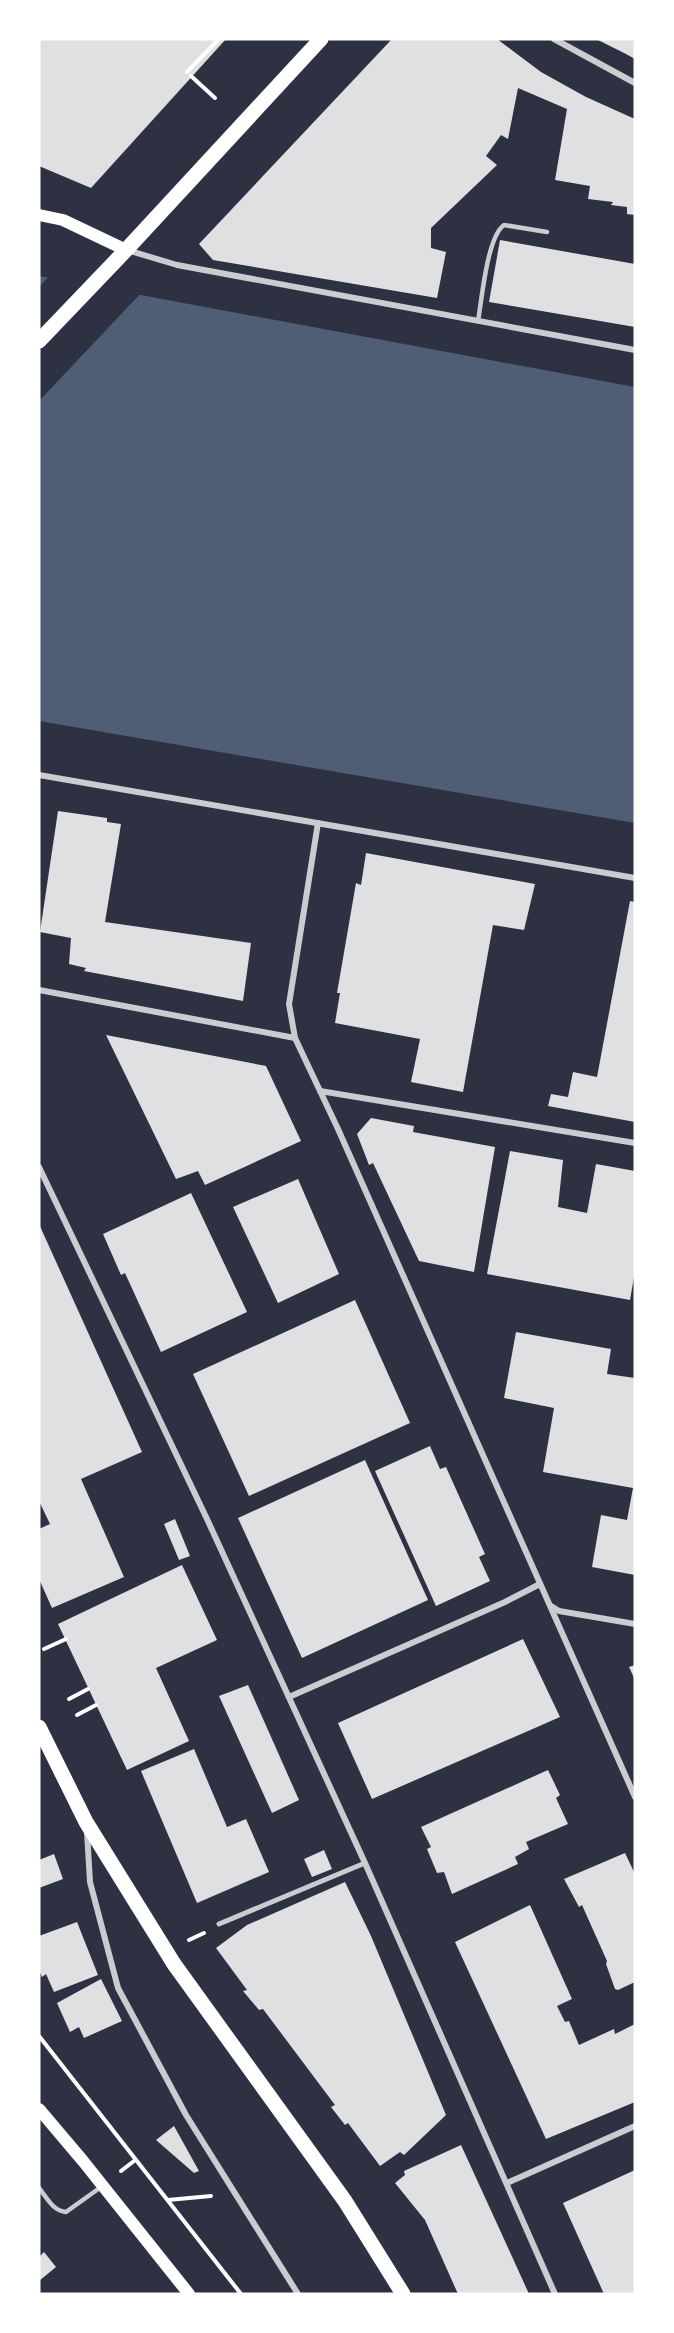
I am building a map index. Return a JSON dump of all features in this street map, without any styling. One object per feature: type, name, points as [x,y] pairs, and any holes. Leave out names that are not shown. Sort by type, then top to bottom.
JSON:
[{"type":"main road","points":[[39,340],[126,250],[321,39]]},
{"type":"main road","points":[[39,215],[63,220],[126,250]]},
{"type":"main road","points":[[39,1727],[86,1822],[174,1964],[345,2201],[403,2294]]},
{"type":"main road","points":[[39,2109],[103,2185],[189,2294]]},
{"type":"street","points":[[554,39],[635,83]]},
{"type":"street","points":[[126,250],[177,265],[635,350]]},
{"type":"street","points":[[39,775],[635,878]]},
{"type":"street","points":[[318,824],[289,1004],[295,1038],[635,1797]]},
{"type":"street","points":[[39,990],[295,1038]]},
{"type":"street","points":[[320,1091],[635,1143]]},
{"type":"street","points":[[40,1171],[207,1519],[289,1697],[365,1863],[478,2124],[507,2183],[555,2294]]},
{"type":"street","points":[[289,1697],[540,1584]]},
{"type":"street","points":[[550,1605],[559,1611],[635,1624]]},
{"type":"street","points":[[86,1822],[90,1882],[118,1988],[186,2115],[298,2294]]},
{"type":"street","points":[[219,1924],[365,1863]]},
{"type":"street","points":[[507,2183],[635,2126]]},
{"type":"lane","points":[[477,321],[492,242],[498,229],[504,225],[547,232]]},
{"type":"lane","points":[[39,2188],[55,2207],[66,2212],[103,2185]]},
{"type":"path","points":[[187,72],[219,39]]},
{"type":"path","points":[[191,76],[214,98]]},
{"type":"path","points":[[44,1649],[66,1640]]},
{"type":"path","points":[[69,1699],[88,1689]]},
{"type":"path","points":[[77,1714],[96,1705]]},
{"type":"path","points":[[39,2036],[134,2161],[241,2294]]},
{"type":"path","points":[[116,2175],[134,2161]]},
{"type":"path","points":[[167,2200],[236,2193]]},
{"type":"water","points":[[39,276],[635,387],[635,823],[39,721]]},
{"type":"pier","points":[[50,275],[142,292],[39,401],[39,287]]},
{"type":"building","points":[[39,39],[226,39],[91,188],[39,166]]},
{"type":"building","points":[[392,39],[497,39],[541,72],[586,97],[635,119],[635,215],[627,214],[627,207],[611,205],[613,202],[588,199],[590,186],[555,180],[567,109],[518,88],[508,139],[501,135],[486,156],[497,165],[431,228],[431,248],[446,252],[437,298],[213,260],[199,244]]},
{"type":"building","points":[[596,39],[635,39],[635,59],[626,54]]},
{"type":"building","points":[[500,240],[635,264],[635,327],[489,302]]},
{"type":"building","points":[[58,811],[107,818],[107,822],[121,824],[105,922],[251,943],[243,1001],[84,971],[86,968],[69,964],[71,938],[40,932]]},
{"type":"building","points":[[366,853],[535,884],[524,930],[493,925],[463,1092],[411,1082],[420,1039],[335,1023],[340,993],[337,993],[356,883],[361,885]]},
{"type":"building","points":[[630,901],[635,902],[635,1122],[548,1106],[551,1094],[568,1097],[573,1072],[597,1077]]},
{"type":"building","points":[[106,1035],[266,1066],[301,1141],[205,1185],[198,1171],[176,1179]]},
{"type":"building","points":[[371,1118],[414,1126],[413,1132],[495,1147],[474,1272],[419,1261],[373,1163],[369,1165],[357,1134]]},
{"type":"building","points":[[510,1151],[563,1160],[558,1207],[587,1213],[596,1164],[635,1171],[635,1271],[630,1300],[487,1274]]},
{"type":"building","points":[[298,1179],[339,1274],[278,1303],[233,1207]]},
{"type":"building","points":[[191,1193],[247,1312],[161,1352],[125,1273],[121,1275],[103,1234]]},
{"type":"building","points":[[39,1224],[142,1452],[81,1479],[124,1577],[52,1608],[39,1579],[39,1529],[50,1524],[39,1501]]},
{"type":"building","points":[[355,1300],[410,1423],[249,1496],[193,1374]]},
{"type":"building","points":[[516,1332],[611,1349],[607,1374],[635,1378],[635,1575],[592,1567],[601,1515],[627,1520],[633,1488],[543,1472],[554,1408],[504,1398]]},
{"type":"building","points":[[430,1446],[440,1469],[446,1467],[485,1554],[479,1557],[490,1581],[436,1606],[375,1471]]},
{"type":"building","points":[[365,1460],[428,1600],[302,1658],[238,1518]]},
{"type":"building","points":[[175,1519],[190,1556],[179,1560],[164,1524]]},
{"type":"building","points":[[182,1565],[217,1640],[156,1668],[189,1741],[127,1770],[58,1624]]},
{"type":"building","points":[[523,1639],[560,1717],[372,1799],[338,1723]]},
{"type":"building","points":[[635,1665],[635,1680],[629,1667]]},
{"type":"building","points":[[248,1685],[299,1800],[272,1813],[219,1696]]},
{"type":"building","points":[[194,1749],[227,1827],[246,1819],[269,1872],[197,1903],[141,1771]]},
{"type":"building","points":[[548,1770],[560,1795],[556,1798],[568,1824],[526,1842],[529,1849],[515,1857],[518,1864],[452,1894],[444,1872],[437,1873],[427,1849],[431,1847],[421,1827]]},
{"type":"building","points":[[324,1850],[332,1869],[312,1877],[304,1859]]},
{"type":"building","points":[[625,1853],[635,1874],[635,1982],[618,1990],[615,1989],[607,1961],[582,1905],[579,1907],[564,1879]]},
{"type":"building","points":[[54,1854],[63,1879],[39,1888],[39,1860]]},
{"type":"building","points":[[345,1882],[371,1936],[446,2115],[404,2155],[400,2152],[380,2166],[348,2123],[345,2125],[331,2107],[335,2105],[263,2009],[259,2010],[243,1991],[247,1990],[216,1948],[247,1925]]},
{"type":"building","points":[[530,1905],[572,1999],[557,2006],[565,2022],[569,2021],[579,2045],[614,2029],[615,2034],[635,2024],[635,2102],[546,2139],[455,1942]]},
{"type":"building","points":[[77,1922],[98,1975],[54,1992],[46,1974],[42,1977],[39,1970],[39,1936]]},
{"type":"building","points":[[101,1979],[122,2021],[84,2038],[79,2027],[70,2032],[57,2003]]},
{"type":"building","points":[[174,2126],[199,2171],[194,2173],[156,2140]]},
{"type":"building","points":[[461,2145],[529,2294],[458,2294],[425,2220],[395,2183],[405,2175],[404,2171]]},
{"type":"building","points":[[635,2170],[635,2294],[604,2294],[563,2203]]},
{"type":"building","points":[[44,2252],[56,2267],[39,2281],[39,2257]]}]
